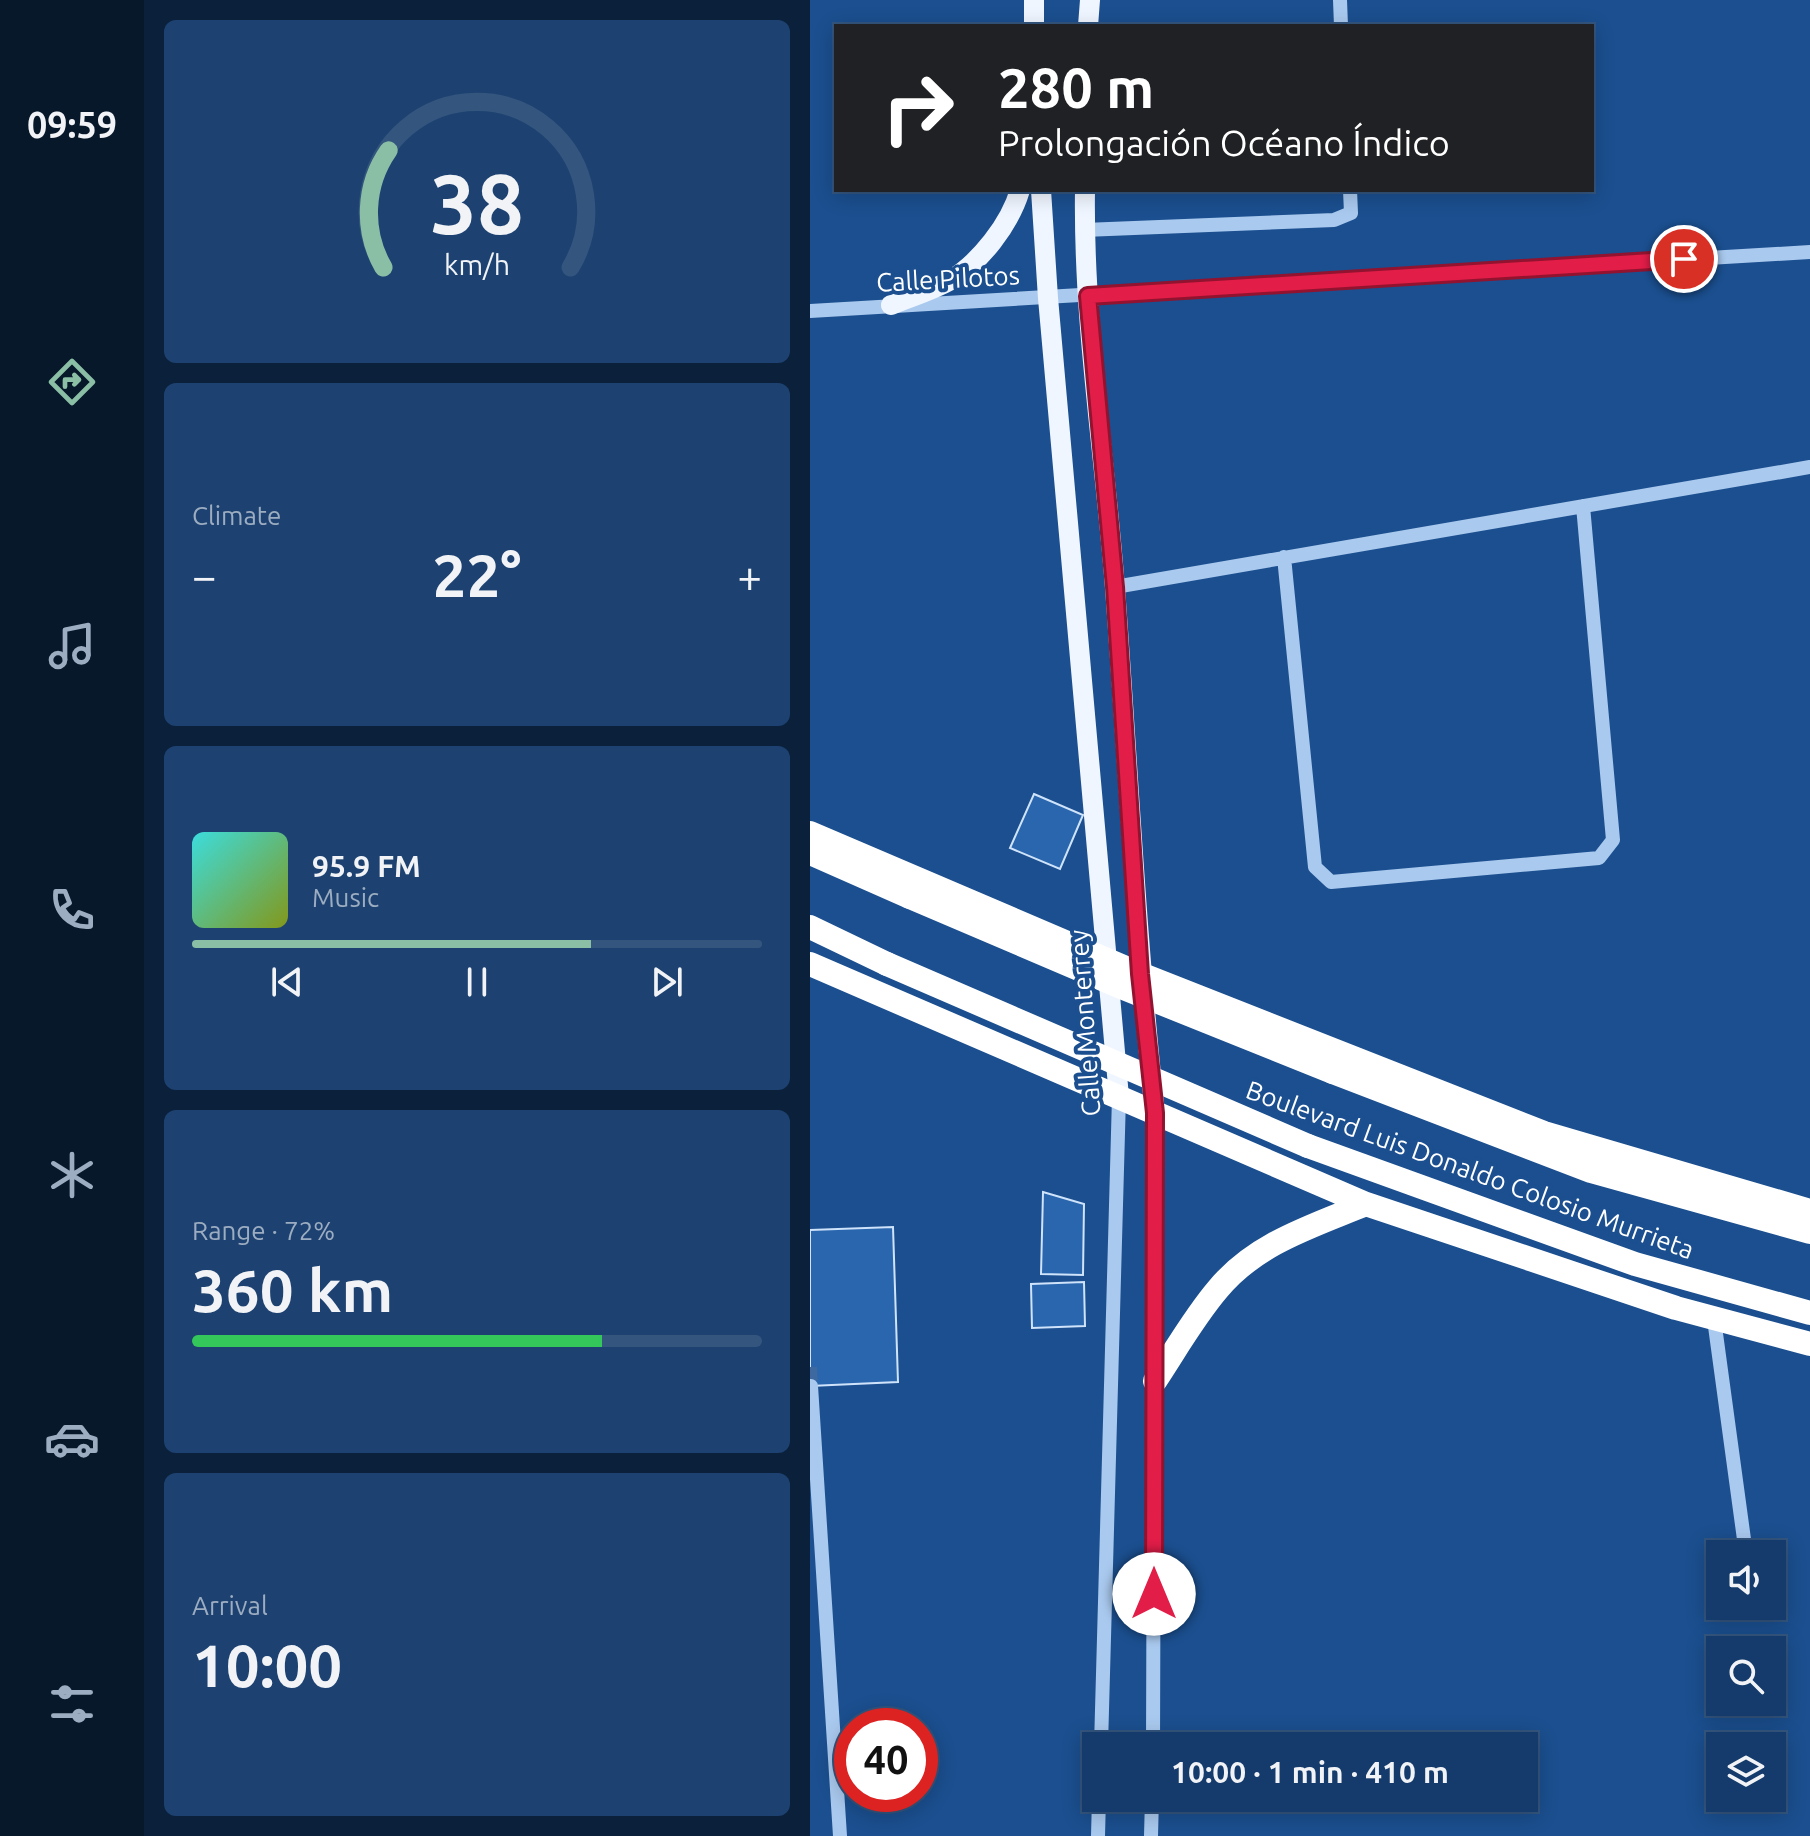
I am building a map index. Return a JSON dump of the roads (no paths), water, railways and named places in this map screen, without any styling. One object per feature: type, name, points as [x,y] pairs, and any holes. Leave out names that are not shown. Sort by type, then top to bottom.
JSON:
[{"type":"highway","points":[[810,833],[1140,974],[1544,1133],[1810,1211]]},
{"type":"highway","name":"Boulevard Luis Donaldo Colosio Murrieta","points":[[810,853],[1121,987],[1591,1171],[1810,1232]]},
{"type":"highway","name":"Boulevard Luis Donaldo Colosio Murrieta","points":[[810,927],[887,964],[1308,1146],[1635,1264],[1810,1313]]},
{"type":"highway","points":[[810,964],[1366,1204],[1714,1319],[1810,1344]]},
{"type":"highway","points":[[1155,1381],[1218,1289],[1247,1261],[1283,1237],[1366,1204]]},
{"type":"main road","points":[[1034,0],[1034,24]]},
{"type":"main road","points":[[1088,24],[1090,0]]},
{"type":"main road","points":[[891,305],[950,281],[991,245],[1014,210],[1019,192]]},
{"type":"main road","name":"Calle Monterrey","points":[[1041,192],[1119,1097]]},
{"type":"main road","points":[[1085,192],[1088,296],[1115,587],[1140,974],[1155,1113]]},
{"type":"street","points":[[1340,0],[1341,24]]},
{"type":"street","points":[[1084,230],[1334,220],[1351,213],[1350,192]]},
{"type":"street","name":"Calle Pilotos","points":[[810,311],[1810,252]]},
{"type":"street","points":[[1115,587],[1810,467]]},
{"type":"street","points":[[1284,557],[1315,867],[1331,882],[1599,858],[1613,840],[1583,506]]},
{"type":"street","name":"Calle Monterrey","points":[[1101,1732],[1119,1097]]},
{"type":"street","points":[[1153,1732],[1155,1113]]},
{"type":"street","points":[[1714,1319],[1744,1540]]},
{"type":"street","points":[[811,1386],[840,1836]]},
{"type":"street","points":[[1098,1836],[1099,1812]]},
{"type":"street","points":[[1151,1836],[1152,1812]]},
{"type":"tunnel","points":[[810,1367],[811,1386]]}]
